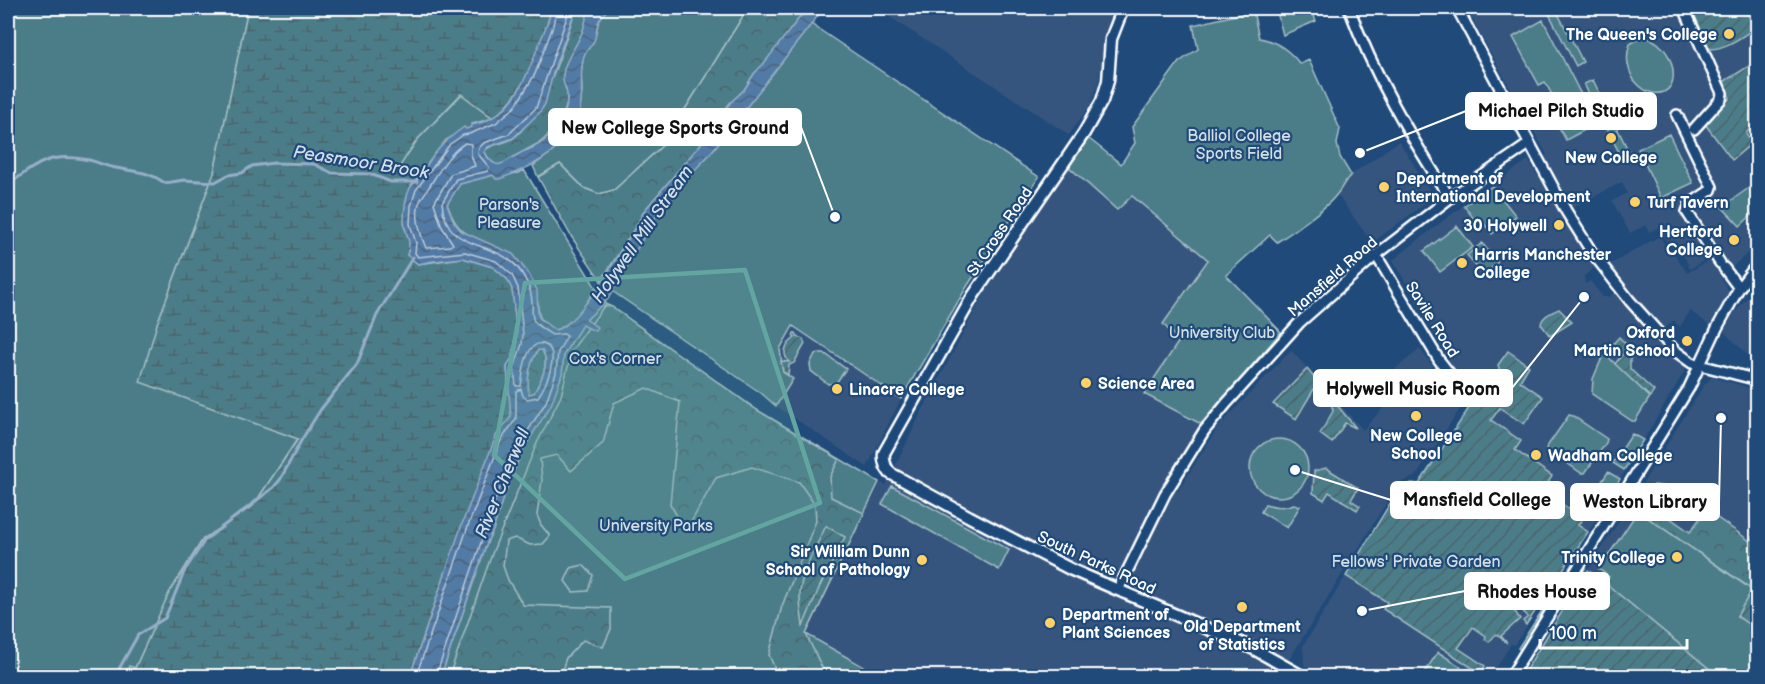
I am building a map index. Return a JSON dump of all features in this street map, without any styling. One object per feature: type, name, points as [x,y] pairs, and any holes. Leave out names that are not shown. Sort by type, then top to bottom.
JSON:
[{"type":"street","name":"St Cross Road","points":[[885,465],[885,453],[971,299],[1084,133],[1102,101],[1108,81],[1111,39],[1123,8]]},
{"type":"street","points":[[1349,8],[1360,37],[1405,127],[1450,198]]},
{"type":"street","points":[[1457,8],[1575,225],[1611,276],[1651,326],[1674,350],[1692,363],[1700,367],[1758,380]]},
{"type":"street","points":[[1684,8],[1722,93],[1721,99],[1690,133]]},
{"type":"street","points":[[1677,115],[1690,133],[1712,187],[1690,204],[1687,212],[1740,288]]},
{"type":"street","name":"Mansfield Road","points":[[1118,590],[1165,494],[1209,422],[1300,322],[1376,255],[1450,198],[1529,144]]},
{"type":"street","name":"Savile Road","points":[[1376,255],[1439,360],[1450,374],[1473,394]]},
{"type":"street","points":[[1511,676],[1700,367],[1717,328],[1740,288],[1758,263]]},
{"type":"street","name":"South Parks Road","points":[[885,465],[890,473],[1072,570],[1252,648],[1302,676]]},
{"type":"highlighted area","points":[[745,270],[820,503],[625,579],[494,455],[525,283]]},
{"type":"shaded area","points":[[876,8],[1112,8],[1113,12],[1098,84],[1091,104],[1069,135]]},
{"type":"shaded area","name":"New College","points":[[1466,8],[1679,8],[1717,92],[1696,133],[1730,98],[1688,8],[1757,8],[1757,245],[1732,267],[1728,265],[1718,273],[1730,293],[1712,327],[1690,311],[1680,327],[1674,320],[1661,331],[1609,265],[1660,236],[1670,255],[1674,253],[1687,273],[1709,260],[1715,268],[1724,260],[1692,210],[1718,190],[1694,144],[1709,188],[1681,203],[1681,213],[1708,258],[1690,269],[1685,258],[1667,243],[1661,231],[1664,225],[1649,232],[1646,225],[1630,233],[1612,201],[1627,193],[1622,182],[1572,208],[1543,158],[1547,155]]},
{"type":"shaded area","name":"Science Area","points":[[1088,138],[1281,332],[1201,424],[1165,485],[1178,491],[1218,427],[1291,350],[1363,430],[1401,388],[1389,374],[1420,349],[1442,379],[1465,401],[1416,476],[1398,484],[1282,671],[1290,676],[880,676],[806,634],[879,482],[886,485],[983,296]]},
{"type":"shaded area","name":"Department of International Development","points":[[1399,141],[1434,197],[1372,243],[1337,194],[1345,179]]},
{"type":"shaded area","name":"Wadham College","points":[[1528,160],[1595,264],[1595,267],[1584,276],[1585,284],[1590,281],[1603,297],[1609,297],[1616,291],[1643,326],[1687,367],[1596,520],[1532,619],[1514,645],[1511,644],[1491,676],[1321,676],[1304,665],[1303,646],[1400,487],[1412,483],[1419,484],[1469,408],[1483,391],[1452,366],[1393,260],[1445,219]]},
{"type":"shaded area","points":[[1757,287],[1757,357],[1754,361],[1724,332],[1734,313]]},
{"type":"shaded area","name":"Linacre College","points":[[793,326],[901,399],[867,467],[776,406],[793,379],[783,372],[780,349]]},
{"type":"shaded area","points":[[1712,377],[1757,390],[1757,676],[1522,676],[1704,385]]},
{"type":"green space","points":[[8,8],[248,8],[214,173],[157,324],[298,438],[253,506],[203,539],[169,594],[135,668],[129,667],[126,676],[17,676],[8,674]]},
{"type":"green space","points":[[248,8],[552,8],[531,68],[515,96],[505,108],[493,118],[461,94],[417,140],[396,172],[419,176],[411,186],[404,226],[411,244],[407,255],[418,264],[463,258],[493,267],[507,279],[512,289],[517,335],[512,358],[507,367],[511,417],[496,437],[410,676],[126,676],[129,666],[135,668],[169,593],[203,539],[253,506],[298,439],[140,382],[157,324],[214,173]]},
{"type":"green space","points":[[576,8],[590,8],[583,31],[563,77],[567,103],[561,123],[541,142],[504,164],[497,165],[491,162],[484,151],[516,136],[537,109],[553,76]]},
{"type":"green space","points":[[608,8],[748,8],[663,145],[614,190],[599,194],[584,188],[560,164],[538,177],[533,166],[560,146],[574,129],[579,118],[584,54],[594,40],[599,20]]},
{"type":"green space","points":[[748,8],[807,8],[754,74],[744,90],[730,103],[700,145],[644,211],[601,281],[571,236],[538,177],[560,164],[584,188],[599,194],[614,190],[663,145]]},
{"type":"green space","points":[[1276,8],[1311,8],[1316,21],[1283,35]]},
{"type":"green space","points":[[1546,8],[1555,8],[1583,62],[1576,66]]},
{"type":"green space","points":[[1691,8],[1740,8],[1756,23],[1751,26],[1752,30],[1737,40],[1710,49]]},
{"type":"green space","name":"Balliol College Sports Field","points":[[1253,11],[1259,38],[1282,47],[1300,64],[1309,60],[1340,129],[1337,144],[1340,157],[1351,175],[1332,200],[1318,213],[1277,242],[1270,235],[1226,275],[1281,332],[1201,424],[1144,394],[1179,341],[1163,324],[1208,260],[1132,196],[1117,210],[1069,167],[1088,138],[1121,164],[1135,143],[1132,127],[1179,62],[1198,49],[1193,25]]},
{"type":"green space","points":[[1543,20],[1596,124],[1566,140],[1551,112],[1557,104],[1545,82],[1539,85],[1513,37]]},
{"type":"green space","points":[[811,24],[1039,177],[966,288],[901,399],[793,326],[780,349],[783,372],[793,379],[776,406],[761,393],[612,291],[654,219],[674,192],[709,155]]},
{"type":"green space","points":[[1642,37],[1654,40],[1669,57],[1673,68],[1673,78],[1670,87],[1663,92],[1653,93],[1645,90],[1634,80],[1630,71],[1627,58],[1628,49],[1630,44]]},
{"type":"green space","points":[[1757,61],[1757,119],[1746,134],[1752,143],[1732,160],[1705,124],[1730,98],[1723,82]]},
{"type":"green space","points":[[1593,80],[1630,154],[1622,158],[1584,84]]},
{"type":"green space","points":[[462,94],[493,118],[472,124],[472,127],[446,140],[419,176],[395,172],[417,140]]},
{"type":"green space","points":[[1669,134],[1693,183],[1661,198],[1638,149]]},
{"type":"green space","name":"Parson's Pleasure","points":[[524,170],[596,288],[584,307],[568,324],[554,330],[541,319],[538,302],[459,227],[447,204],[459,184],[494,175],[519,173]]},
{"type":"green space","points":[[1753,185],[1757,187],[1757,210],[1740,226],[1722,207]]},
{"type":"green space","points":[[1492,186],[1516,216],[1492,234],[1482,221],[1478,224],[1464,206]]},
{"type":"green space","points":[[1457,226],[1473,247],[1440,272],[1424,251]]},
{"type":"green space","points":[[1482,243],[1498,263],[1483,275],[1467,255]]},
{"type":"green space","name":"University Parks","points":[[603,303],[612,307],[757,410],[879,482],[806,634],[880,676],[441,676],[502,500],[522,451],[551,404],[562,374],[564,354],[582,324],[595,331],[586,320]]},
{"type":"green space","name":"Cox's Corner","points":[[604,306],[612,307],[757,410],[839,459],[830,477],[831,497],[864,513],[806,634],[826,676],[778,676],[769,655],[782,606],[816,521],[815,505],[799,482],[752,467],[716,478],[686,531],[670,504],[680,402],[646,388],[614,403],[603,443],[571,471],[557,455],[540,459],[542,480],[537,515],[541,525],[550,536],[543,544],[530,545],[515,538],[506,541],[503,566],[508,580],[523,605],[611,608],[611,629],[603,647],[583,640],[566,658],[560,676],[449,676],[493,551],[537,443],[561,396],[572,350]]},
{"type":"green space","points":[[1559,309],[1572,322],[1550,336],[1541,324],[1542,321]]},
{"type":"green space","points":[[794,333],[803,339],[805,344],[794,363],[789,365],[788,375],[783,372],[781,361],[789,362],[785,352],[789,343],[795,338]]},
{"type":"green space","points":[[1619,337],[1635,353],[1630,359],[1630,369],[1654,391],[1650,397],[1615,364],[1622,355],[1612,345]]},
{"type":"green space","points":[[538,350],[542,350],[545,366],[534,393],[529,394],[529,371]]},
{"type":"green space","name":"Fellows' Private Garden","points":[[1508,351],[1529,366],[1520,381],[1543,397],[1524,424],[1500,408],[1491,420],[1521,441],[1515,450],[1552,476],[1543,492],[1583,518],[1578,525],[1588,532],[1526,625],[1523,621],[1528,617],[1520,608],[1515,612],[1520,619],[1501,636],[1507,643],[1496,634],[1489,642],[1485,639],[1486,636],[1473,627],[1458,648],[1485,666],[1480,673],[1383,609],[1387,602],[1346,576],[1400,487],[1412,483],[1419,484],[1469,408],[1500,371],[1498,365]]},
{"type":"green space","points":[[824,353],[846,369],[836,383],[828,384],[811,371],[810,364],[815,354]]},
{"type":"green space","points":[[1604,353],[1650,397],[1635,421],[1592,394],[1593,379]]},
{"type":"green space","points":[[1307,369],[1356,428],[1345,423],[1332,443],[1320,434],[1333,411],[1330,398],[1314,389],[1296,419],[1273,404]]},
{"type":"green space","points":[[1569,415],[1607,439],[1585,473],[1581,473],[1546,448]]},
{"type":"green space","points":[[1632,434],[1643,440],[1624,470],[1613,463]]},
{"type":"green space","points":[[1273,439],[1285,439],[1300,447],[1308,462],[1308,474],[1300,489],[1285,497],[1273,497],[1258,489],[1250,474],[1250,462],[1258,447]]},
{"type":"green space","points":[[1326,468],[1358,488],[1351,500],[1360,506],[1357,510],[1329,492],[1324,500],[1313,493],[1314,471]]},
{"type":"green space","points":[[1608,472],[1620,479],[1603,509],[1590,500]]},
{"type":"green space","points":[[1654,485],[1667,487],[1678,494],[1666,515],[1690,532],[1706,510],[1750,541],[1755,534],[1757,535],[1757,574],[1749,587],[1638,511]]},
{"type":"green space","points":[[892,486],[1009,550],[999,570],[882,504]]},
{"type":"green space","points":[[1265,504],[1280,507],[1294,504],[1300,506],[1287,528],[1261,512]]},
{"type":"green space","points":[[1638,511],[1752,590],[1737,616],[1757,630],[1757,676],[1718,676],[1605,583],[1609,577],[1599,569]]},
{"type":"green space","points":[[826,526],[845,537],[803,626],[800,598],[802,580]]},
{"type":"green space","points":[[1575,559],[1576,566],[1522,651],[1518,648]]},
{"type":"green space","points":[[583,565],[593,575],[588,591],[573,592],[565,581],[571,568]]},
{"type":"green space","points":[[1588,570],[1605,583],[1718,676],[1522,676]]},
{"type":"green space","points":[[1757,581],[1758,630],[1737,616]]},
{"type":"green space","points":[[1438,652],[1461,667],[1455,676],[1422,676]]},
{"type":"water","points":[[552,8],[576,8],[555,66],[545,104],[540,112],[513,138],[488,147],[484,152],[495,164],[503,163],[541,143],[553,132],[562,119],[567,103],[564,71],[581,36],[590,8],[608,8],[599,21],[594,41],[584,56],[581,102],[578,117],[571,131],[552,152],[527,168],[499,179],[493,175],[460,184],[447,204],[454,222],[461,231],[513,254],[528,273],[537,290],[538,315],[555,330],[576,315],[588,300],[612,266],[644,211],[700,145],[730,103],[744,90],[754,74],[807,8],[824,8],[709,155],[674,192],[654,219],[608,299],[586,320],[597,327],[595,331],[582,325],[564,354],[562,374],[551,405],[522,451],[502,501],[441,676],[410,676],[462,524],[496,436],[511,417],[507,367],[512,358],[517,335],[512,289],[507,279],[493,267],[463,258],[418,264],[407,255],[409,240],[404,225],[406,200],[411,187],[449,138],[464,127],[466,129],[472,127],[471,125],[496,116],[513,98],[526,76]],"holes":[[[538,350],[542,350],[546,360],[544,372],[534,393],[529,394],[528,377],[531,366]]]},
{"type":"waterway","name":"Peasmoor Brook","points":[[8,185],[37,165],[64,157],[142,172],[165,183],[184,180],[215,182],[228,175],[242,173],[252,166],[274,163],[314,164],[332,173],[370,174],[391,182],[417,182]]},
{"type":"waterway","points":[[115,676],[138,635],[165,618],[185,570],[205,540],[273,488],[280,480],[321,409],[357,364],[377,315],[413,257]]},
{"type":"place","name":"The Queen's College","points":[[1729,34]]},
{"type":"place","name":"New College","points":[[1611,138]]},
{"type":"place","name":"Michael Pilch Studio","points":[[1360,153]]},
{"type":"place","name":"Department of International Development","points":[[1384,187]]},
{"type":"place","name":"Turf Tavern","points":[[1635,202]]},
{"type":"place","name":"New College Sports Ground","points":[[835,217]]},
{"type":"place","name":"30 Holywell","points":[[1559,225]]},
{"type":"place","name":"Hertford College","points":[[1734,240]]},
{"type":"place","name":"Harris Manchester College","points":[[1462,263]]},
{"type":"place","name":"Holywell Music Room","points":[[1584,297]]},
{"type":"place","name":"Oxford Martin School","points":[[1687,341]]},
{"type":"place","name":"Science Area","points":[[1086,383]]},
{"type":"place","name":"Linacre College","points":[[837,389]]},
{"type":"place","name":"New College School","points":[[1416,416]]},
{"type":"place","name":"Weston Library","points":[[1721,418]]},
{"type":"place","name":"Wadham College","points":[[1536,455]]},
{"type":"place","name":"Mansfield College","points":[[1295,470]]},
{"type":"place","name":"Trinity College","points":[[1677,557]]},
{"type":"place","name":"Sir William Dunn School of Pathology","points":[[922,560]]},
{"type":"place","name":"Old Department of Statistics","points":[[1242,607]]},
{"type":"place","name":"Rhodes House","points":[[1362,611]]},
{"type":"place","name":"Department of Plant Sciences","points":[[1050,623]]},
{"type":"water label","name":"Holywell Mill Stream","points":[[642,234]]},
{"type":"water label","name":"River Cherwell","points":[[502,483]]},
{"type":"park label","name":"University Club","points":[[1222,332]]}]
